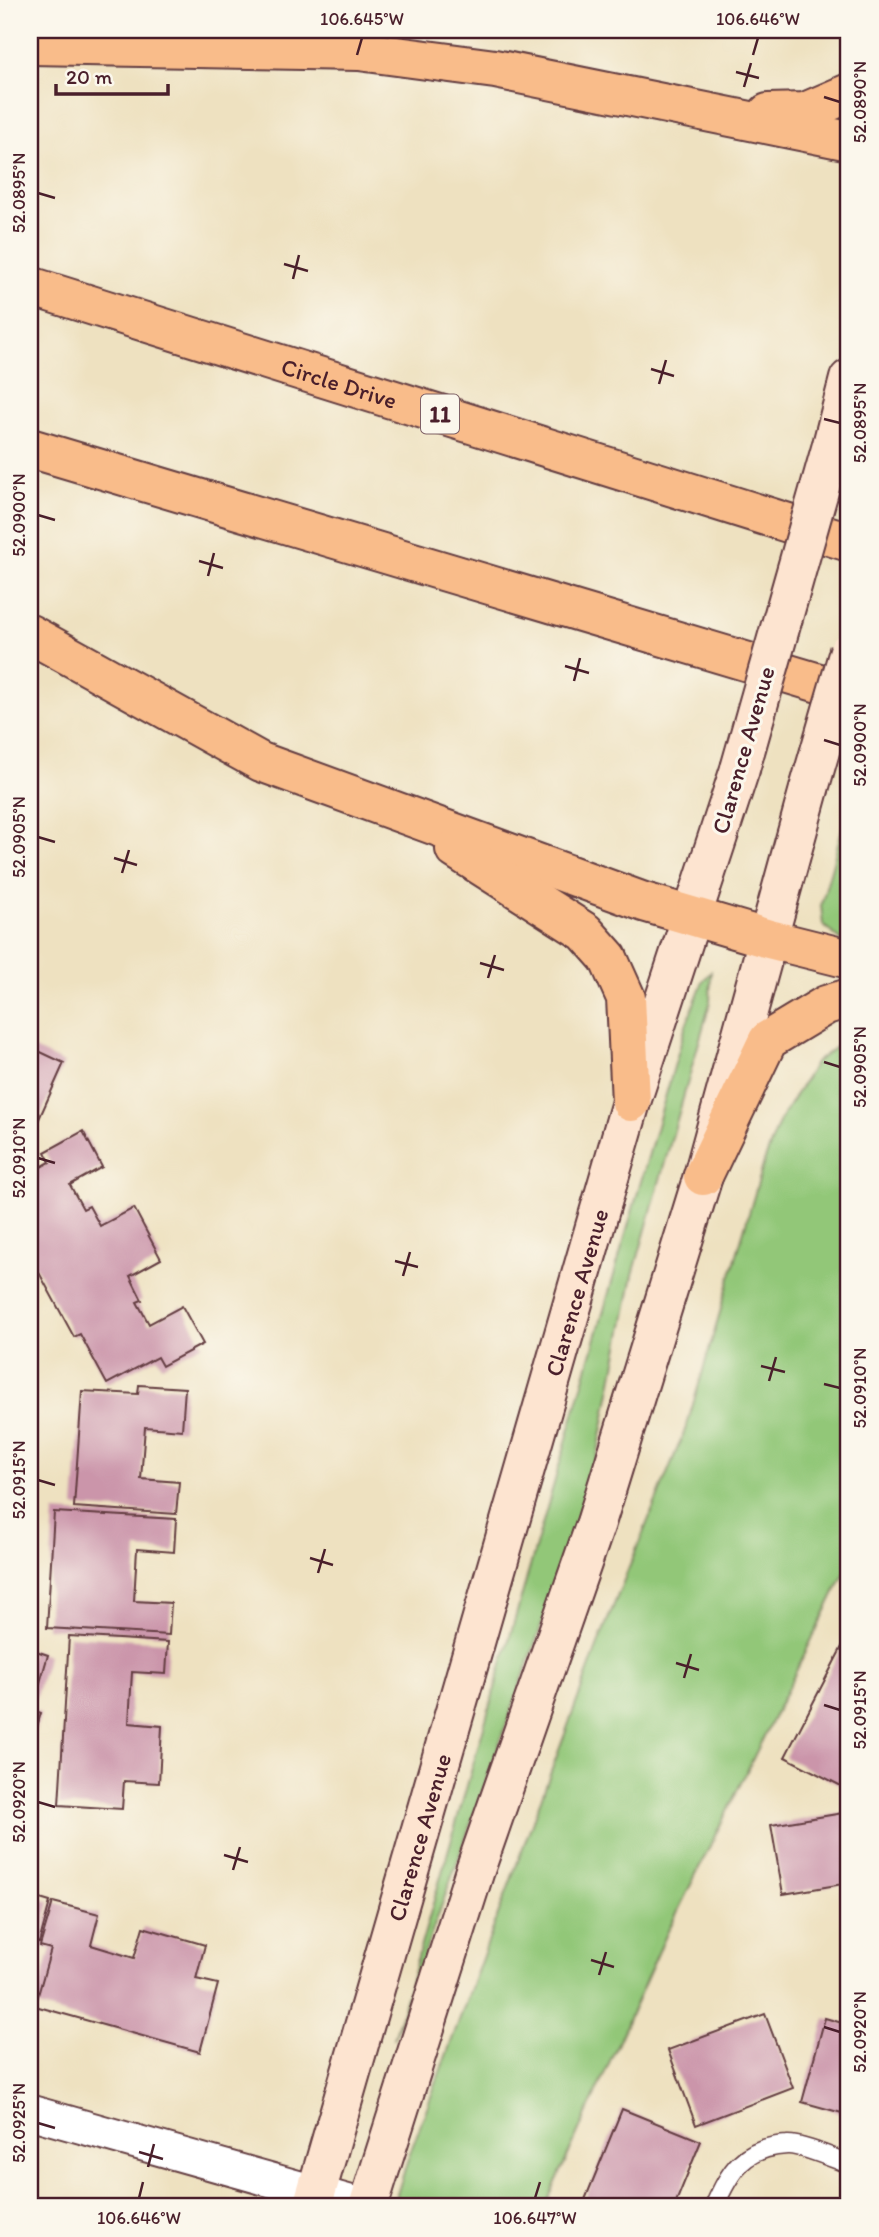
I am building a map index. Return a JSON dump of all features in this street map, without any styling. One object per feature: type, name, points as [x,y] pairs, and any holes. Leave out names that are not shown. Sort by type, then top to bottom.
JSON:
[{"type":"highway","points":[[30,45],[359,51],[495,69],[849,141]]},
{"type":"highway","points":[[724,114],[805,111],[849,93]]},
{"type":"highway","name":"Circle Drive","points":[[30,286],[849,542]]},
{"type":"highway","points":[[30,448],[849,692]]},
{"type":"highway","points":[[30,634],[261,762],[644,902],[769,939],[849,959]]},
{"type":"highway","points":[[391,808],[585,932],[608,958],[626,998],[631,1102]]},
{"type":"highway","points":[[703,1176],[768,1040],[826,1005],[849,998]]},
{"type":"main road","name":"Clarence Avenue","points":[[314,2200],[631,1102],[740,769],[849,379]]},
{"type":"main road","points":[[368,2207],[475,1870],[596,1523],[703,1176],[849,651]]},
{"type":"street","points":[[30,2112],[314,2200],[368,2207]]},
{"type":"lane","points":[[714,2207],[727,2179],[750,2153],[789,2144],[849,2164]]},
{"type":"green space","points":[[849,805],[849,947],[823,925],[821,905]]},
{"type":"green space","points":[[711,972],[710,1003],[633,1275],[597,1457],[583,1509],[394,2039],[686,1025],[703,981]]},
{"type":"green space","points":[[849,1037],[849,1568],[667,1933],[545,2207],[393,2207],[409,2156],[600,1639],[687,1425],[764,1162],[780,1120],[816,1062]]},
{"type":"building","points":[[30,1047],[64,1063],[30,1139]]},
{"type":"building","points":[[83,1131],[102,1167],[70,1185],[83,1209],[89,1206],[100,1226],[134,1208],[161,1259],[130,1276],[142,1300],[137,1302],[149,1324],[182,1306],[203,1344],[162,1366],[157,1357],[107,1384],[80,1334],[74,1337],[30,1256],[30,1173],[50,1162],[45,1152]]},
{"type":"building","points":[[139,1385],[185,1388],[182,1430],[145,1427],[141,1479],[179,1482],[176,1514],[74,1507],[82,1391],[138,1394]]},
{"type":"building","points":[[54,1512],[176,1519],[174,1552],[137,1549],[134,1601],[171,1603],[169,1635],[47,1628]]},
{"type":"building","points":[[69,1636],[168,1642],[166,1674],[132,1672],[129,1723],[162,1726],[159,1783],[124,1781],[122,1809],[59,1805]]},
{"type":"building","points":[[844,1643],[849,1646],[849,1790],[785,1757]]},
{"type":"building","points":[[30,1649],[48,1655],[32,1710],[41,1713],[30,1750]]},
{"type":"building","points":[[849,1812],[849,1883],[783,1894],[771,1825]]},
{"type":"building","points":[[30,1896],[50,1902],[39,1943],[30,1941]]},
{"type":"building","points":[[53,1902],[99,1914],[91,1945],[134,1958],[143,1927],[205,1945],[196,1979],[218,1984],[200,2052],[35,2006],[51,1949],[40,1946]]},
{"type":"building","points":[[765,2014],[793,2088],[696,2125],[668,2050]]},
{"type":"building","points":[[825,2018],[849,2025],[849,2115],[802,2102]]},
{"type":"building","points":[[622,2109],[701,2141],[674,2207],[582,2207]]},
{"type":"building","points":[[30,2199],[55,2207],[30,2207]]}]
